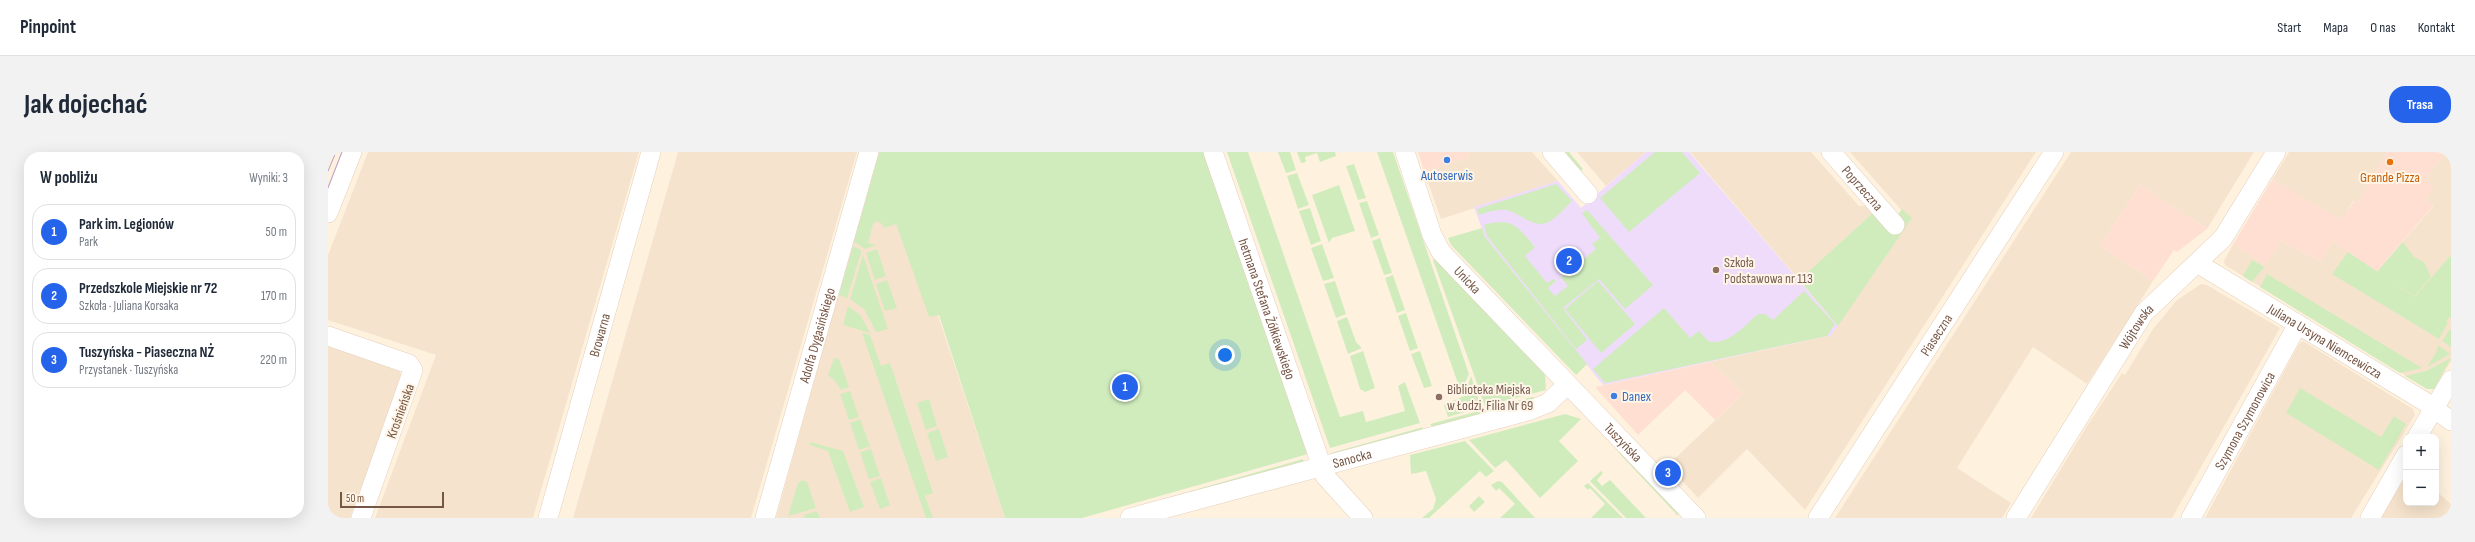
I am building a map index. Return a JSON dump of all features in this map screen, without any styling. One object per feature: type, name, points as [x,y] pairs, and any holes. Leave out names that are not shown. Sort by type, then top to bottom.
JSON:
[{"type":"street","points":[[328,213],[352,152]]},
{"type":"street","name":"Browarna","points":[[548,518],[651,152]]},
{"type":"street","name":"Adolfa Dygasińskiego","points":[[765,518],[869,152]]},
{"type":"street","name":"hetmana Stefana Żółkiewskiego","points":[[1213,152],[1321,466],[1329,482],[1363,518]]},
{"type":"street","name":"Unicka","points":[[1405,152],[1426,216],[1441,252],[1567,385]]},
{"type":"street","points":[[1552,152],[1588,194]]},
{"type":"street","name":"Poprzeczna","points":[[1831,152],[1895,224]]},
{"type":"street","name":"Piaseczna","points":[[1818,518],[2054,152]]},
{"type":"street","name":"Wójtowska","points":[[2016,518],[2144,313],[2223,238],[2276,152]]},
{"type":"street","name":"Juliana Ursyna Niemcewicza","points":[[2197,263],[2434,408],[2451,421]]},
{"type":"street","name":"Szymona Szymonowica","points":[[2191,518],[2298,324]]},
{"type":"street","name":"Krośnieńska","points":[[328,336],[409,364],[413,370],[361,518]]},
{"type":"street","points":[[2419,434],[2451,380]]},
{"type":"street","name":"Sanocka","points":[[1130,518],[1185,511],[1321,466],[1531,410],[1548,403],[1567,385]]},
{"type":"street","name":"Tuszyńska","points":[[1567,385],[1696,518]]},
{"type":"street","points":[[2370,518],[2403,461]]},
{"type":"shaded area","points":[[368,152],[639,152],[533,518],[375,518],[436,355],[328,320],[328,255]]},
{"type":"shaded area","points":[[678,152],[857,152],[751,518],[573,518]]},
{"type":"shaded area","name":"Autoserwis","points":[[1418,152],[1469,152],[1468,158],[1424,171]]},
{"type":"shaded area","points":[[1469,152],[1532,152],[1558,181],[1441,219],[1424,171],[1468,158]]},
{"type":"shaded area","points":[[1577,152],[1646,152],[1606,186]]},
{"type":"shaded area","name":"Szkoła Podstawowa nr 113","points":[[1646,152],[1689,152],[1838,326],[1830,337],[1827,336],[1603,385],[1485,237],[1474,207],[1558,181],[1581,208]]},
{"type":"shaded area","points":[[1690,152],[1811,152],[1859,206],[1870,205],[1875,211],[1799,280]]},
{"type":"shaded area","points":[[1850,152],[2036,152],[1805,510],[1747,449],[1698,498],[1668,465],[1743,394],[1710,362],[1827,336],[1830,337],[1910,220]]},
{"type":"shaded area","points":[[2071,152],[2254,152],[2207,229],[2140,185],[2100,246],[2153,281],[2087,384],[2033,347],[1957,468],[2011,503],[2002,518],[1835,518]]},
{"type":"shaded area","points":[[2289,152],[2387,152],[2358,203],[2353,201],[2342,221],[2272,180]]},
{"type":"shaded area","points":[[2387,152],[2446,152],[2425,179],[2434,188],[2425,199],[2433,206],[2376,272],[2333,241],[2320,261],[2281,240],[2266,265],[2233,244],[2272,180],[2342,220],[2354,201],[2358,203]]},
{"type":"shaded area","points":[[2446,152],[2451,152],[2451,361],[2434,389],[2427,389],[2225,265],[2224,261],[2233,244],[2266,264],[2281,240],[2320,261],[2333,241],[2376,272],[2433,207],[2425,199],[2425,179]]},
{"type":"shaded area","points":[[2140,185],[2207,229],[2177,252],[2174,250],[2153,281],[2100,246]]},
{"type":"shaded area","points":[[867,192],[901,203],[1005,518],[776,518]]},
{"type":"shaded area","points":[[2201,284],[2207,285],[2280,328],[2172,518],[2031,518],[2087,426],[2122,373],[2125,375],[2153,329],[2177,300]]},
{"type":"shaded area","points":[[2303,341],[2413,409],[2415,415],[2351,518],[2205,518],[2299,344]]},
{"type":"shaded area","points":[[328,346],[399,371],[402,376],[350,518],[328,518]]},
{"type":"shaded area","points":[[1710,362],[1743,394],[1715,420],[1685,390],[1638,435],[1595,387]]},
{"type":"shaded area","points":[[2403,481],[2403,506],[2439,506],[2439,494],[2451,504],[2451,518],[2381,518]]},
{"type":"green space","points":[[879,152],[1207,152],[1308,454],[1082,518],[1005,518],[939,315],[929,317],[896,224],[884,228],[882,224],[877,221],[873,224],[868,243],[876,245],[865,249],[854,242]]},
{"type":"green space","points":[[1227,152],[1248,152],[1340,417],[1363,411],[1366,422],[1405,411],[1398,386],[1405,382],[1420,423],[1330,448]]},
{"type":"green space","points":[[1278,152],[1290,152],[1296,170],[1286,173]]},
{"type":"green space","points":[[1297,152],[1335,152],[1336,156],[1320,162],[1317,153],[1305,157],[1306,162],[1301,163]]},
{"type":"green space","points":[[1377,152],[1393,152],[1469,374],[1461,392]]},
{"type":"green space","points":[[1558,152],[1569,152],[1583,169],[1577,174]]},
{"type":"green space","points":[[1655,152],[1682,152],[1700,173],[1629,232],[1600,198]]},
{"type":"green space","points":[[1354,164],[1366,198],[1358,200],[1346,166]]},
{"type":"green space","points":[[1297,173],[1309,205],[1298,209],[1287,176]]},
{"type":"green space","points":[[1556,184],[1572,201],[1555,218],[1546,223],[1534,223],[1506,210],[1496,210],[1479,215],[1477,209]]},
{"type":"green space","points":[[1339,185],[1355,231],[1332,238],[1329,243],[1312,195]]},
{"type":"green space","points":[[1367,201],[1379,235],[1371,238],[1359,203]]},
{"type":"green space","points":[[1310,208],[1321,241],[1311,245],[1299,211]]},
{"type":"green space","points":[[1902,209],[1912,218],[1838,326],[1799,280],[1875,211],[1896,217]]},
{"type":"green space","points":[[1587,210],[1653,285],[1625,309],[1599,279],[1563,308],[1587,340],[1576,349],[1487,236],[1484,225],[1501,222],[1508,223],[1513,225],[1523,234],[1535,247],[1525,256],[1547,283],[1554,279],[1556,281],[1548,288],[1555,296],[1568,286],[1561,278],[1596,249],[1592,244],[1600,238],[1582,213]]},
{"type":"green space","points":[[1482,228],[1485,237],[1587,364],[1576,375],[1451,245],[1448,238]]},
{"type":"green space","points":[[1380,238],[1392,273],[1384,275],[1372,241]]},
{"type":"green space","points":[[2403,242],[2414,257],[2424,262],[2431,277],[2415,296],[2377,272]]},
{"type":"green space","points":[[1322,244],[1334,278],[1323,281],[1311,248]]},
{"type":"green space","points":[[853,246],[861,250],[861,253],[847,298],[839,295]]},
{"type":"green space","points":[[877,249],[886,276],[875,280],[866,253]]},
{"type":"green space","points":[[2348,252],[2415,297],[2451,255],[2451,318],[2449,317],[2446,322],[2448,323],[2439,339],[2332,274]]},
{"type":"green space","points":[[863,255],[888,329],[876,332],[864,309],[850,299]]},
{"type":"green space","points":[[1436,258],[1545,374],[1546,390],[1485,406],[1433,260]]},
{"type":"green space","points":[[2252,260],[2264,267],[2252,282],[2243,276]]},
{"type":"green space","points":[[2267,274],[2422,368],[2400,373],[2260,287]]},
{"type":"green space","points":[[1393,275],[1405,310],[1397,313],[1385,278]]},
{"type":"green space","points":[[887,280],[897,308],[885,311],[876,284]]},
{"type":"green space","points":[[1335,281],[1346,314],[1336,318],[1324,284]]},
{"type":"green space","points":[[1598,281],[1635,324],[1601,353],[1565,309]]},
{"type":"green space","points":[[1804,291],[1835,324],[1827,336],[1605,383],[1593,369],[1664,308],[1690,338],[1699,331],[1708,341],[1715,342],[1729,338],[1758,314],[1765,314],[1773,320]]},
{"type":"green space","points":[[848,306],[861,316],[870,333],[843,325]]},
{"type":"green space","points":[[1406,313],[1418,348],[1410,351],[1398,316]]},
{"type":"green space","points":[[1347,317],[1356,342],[1362,348],[1348,354],[1337,321]]},
{"type":"green space","points":[[2450,329],[2451,330],[2451,347],[2442,341]]},
{"type":"green space","points":[[862,333],[870,335],[881,366],[890,363],[933,493],[925,496],[933,518],[926,518]]},
{"type":"green space","points":[[2438,345],[2450,354],[2427,367],[2437,351]]},
{"type":"green space","points":[[1363,351],[1375,388],[1365,392],[1360,389],[1350,356]]},
{"type":"green space","points":[[1420,351],[1432,386],[1424,388],[1411,354]]},
{"type":"green space","points":[[834,358],[839,359],[849,387],[841,390],[836,382],[828,375]]},
{"type":"green space","points":[[2451,358],[2434,389],[2427,389],[2405,376],[2426,371]]},
{"type":"green space","points":[[1471,376],[1481,407],[1448,417],[1444,405],[1464,396]]},
{"type":"green space","points":[[2300,388],[2381,437],[2394,416],[2406,424],[2379,470],[2286,413]]},
{"type":"green space","points":[[850,391],[859,417],[849,420],[840,394]]},
{"type":"green space","points":[[1532,397],[1540,399],[1433,428],[1430,424]]},
{"type":"green space","points":[[929,399],[937,426],[926,430],[917,403]]},
{"type":"green space","points":[[1565,414],[1581,419],[1559,441],[1578,461],[1540,498],[1506,460],[1495,468],[1469,440]]},
{"type":"green space","points":[[860,419],[870,446],[859,450],[850,423]]},
{"type":"green space","points":[[1423,427],[1421,433],[1332,456],[1331,453]]},
{"type":"green space","points":[[939,429],[948,457],[936,461],[927,433]]},
{"type":"green space","points":[[1465,441],[1494,471],[1486,477],[1480,471],[1429,518],[1422,518],[1433,509],[1436,499],[1426,471],[1411,474],[1410,455]]},
{"type":"green space","points":[[810,442],[843,451],[864,507],[850,512],[828,451],[810,445]]},
{"type":"green space","points":[[871,449],[880,476],[869,479],[860,452]]},
{"type":"green space","points":[[1618,452],[1623,453],[1679,512],[1678,516]]},
{"type":"green space","points":[[1303,459],[1304,463],[1164,502],[1163,499]]},
{"type":"green space","points":[[1601,471],[1603,473],[1597,480],[1602,486],[1610,480],[1646,518],[1626,518],[1590,481]]},
{"type":"green space","points":[[881,478],[890,505],[880,509],[870,482]]},
{"type":"green space","points":[[803,480],[807,482],[816,508],[788,516],[798,483]]},
{"type":"green space","points":[[1498,481],[1502,482],[1535,518],[1500,518],[1515,504],[1499,488],[1496,491],[1491,485]]},
{"type":"green space","points":[[1588,483],[1623,518],[1591,518],[1605,504],[1590,488],[1588,490],[1584,486]]},
{"type":"green space","points":[[1479,496],[1485,502],[1474,512],[1469,506]]},
{"type":"green space","points":[[817,511],[820,518],[805,518],[804,515]]},
{"type":"tram line","points":[[328,171],[336,152]]},
{"type":"tram line","points":[[328,188],[342,152]]},
{"type":"place","name":"Autoserwis","points":[[1447,160]]},
{"type":"place","name":"Grande Pizza","points":[[2390,162]]},
{"type":"place","name":"Przedszkole Miejskie nr 72","points":[[1569,261]]},
{"type":"place","name":"Szkoła Podstawowa nr 113","points":[[1716,270]]},
{"type":"place","name":"Park im. Legionów","points":[[1125,387]]},
{"type":"place","name":"Danex","points":[[1614,396]]},
{"type":"place","name":"Biblioteka Miejska w Łodzi, Filia Nr 69","points":[[1439,397]]},
{"type":"place","name":"Tuszyńska - Piaseczna NŻ","points":[[1668,473]]}]
